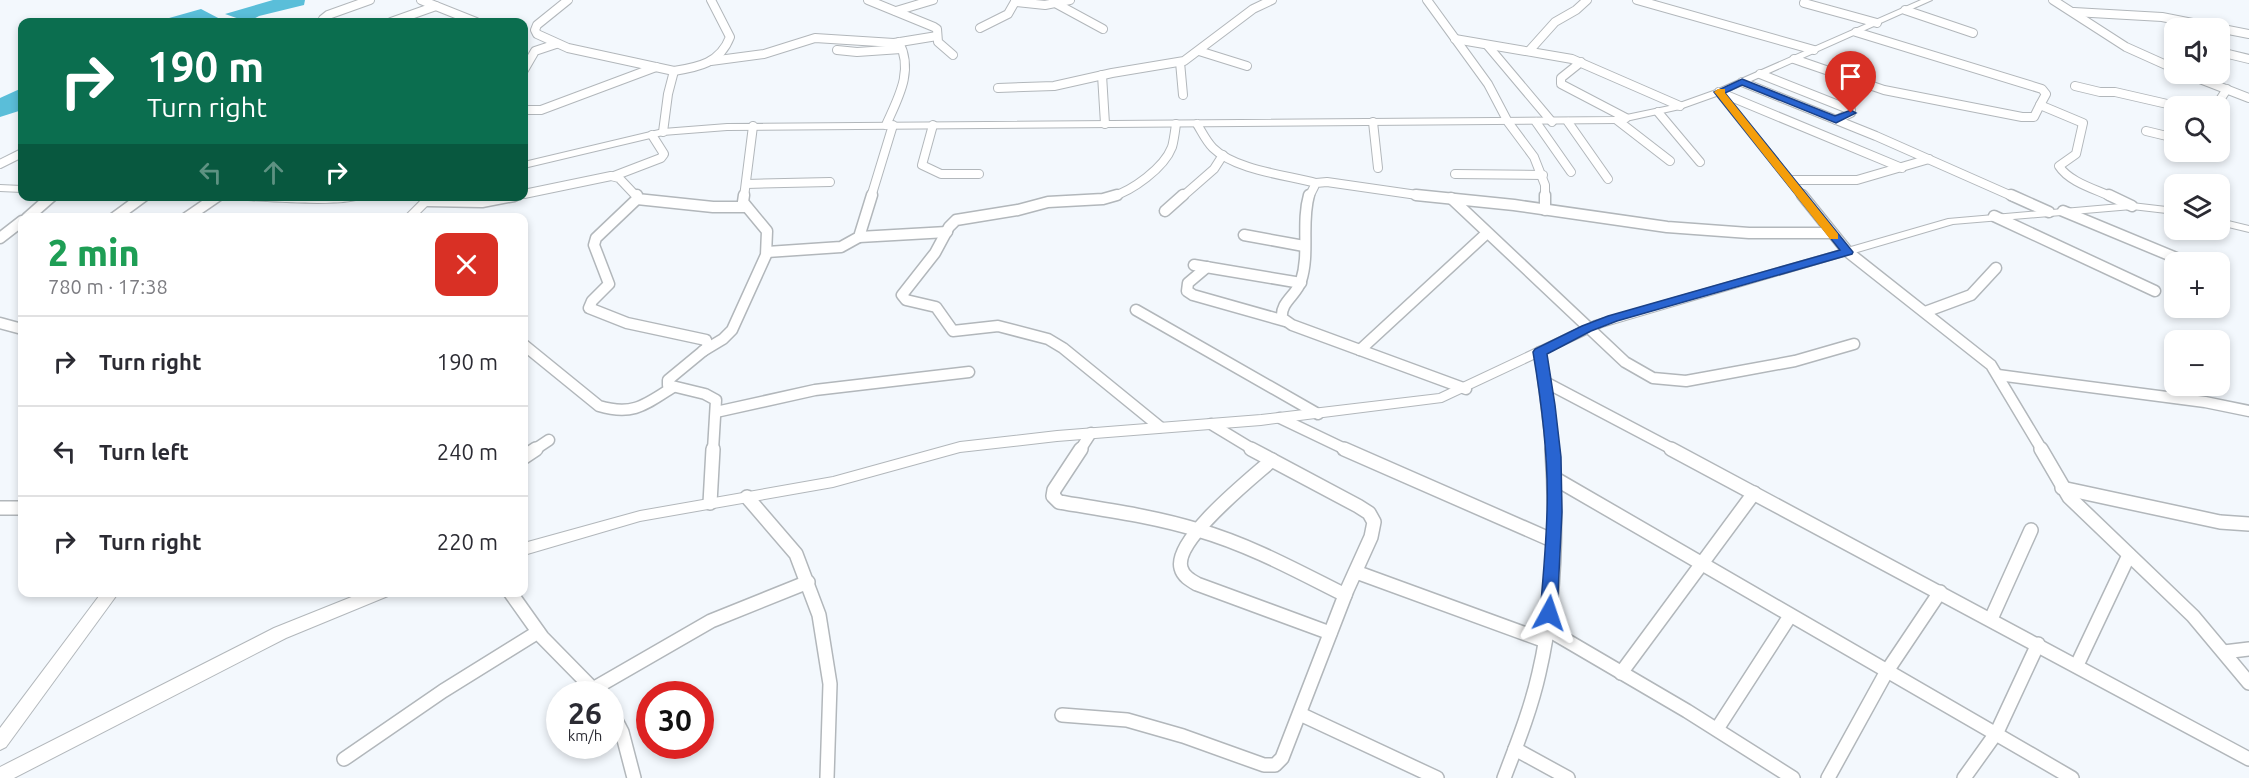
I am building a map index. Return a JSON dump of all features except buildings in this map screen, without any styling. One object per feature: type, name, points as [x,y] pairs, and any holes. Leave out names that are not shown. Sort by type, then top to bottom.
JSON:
[{"type":"street","points":[[324,18],[370,0]]},
{"type":"street","points":[[421,0],[465,18]]},
{"type":"street","points":[[528,32],[535,30],[568,0]]},
{"type":"street","points":[[711,0],[730,37],[725,51],[711,61]]},
{"type":"street","points":[[868,0],[934,27],[937,29],[939,44],[953,55]]},
{"type":"street","points":[[896,11],[933,0]]},
{"type":"street","points":[[980,28],[1008,14],[1016,1],[1057,4],[1070,0]]},
{"type":"street","points":[[998,88],[1054,86],[1102,75],[1180,62],[1199,51],[1253,9],[1272,0]]},
{"type":"street","points":[[1427,0],[1488,84],[1508,122],[1529,147],[1543,175],[1545,210]]},
{"type":"street","points":[[1529,51],[1555,22],[1576,10],[1587,0]]},
{"type":"street","points":[[1637,0],[1814,50]]},
{"type":"street","points":[[528,164],[658,133],[702,128],[1568,122],[1621,119],[1680,106],[1719,92],[1929,0]]},
{"type":"street","points":[[2053,0],[2133,51],[2164,64]]},
{"type":"street","points":[[1804,3],[1876,23]]},
{"type":"street","points":[[1057,4],[1102,29]]},
{"type":"street","points":[[402,18],[436,6]]},
{"type":"street","points":[[1905,10],[1973,33]]},
{"type":"street","points":[[2074,12],[2129,12],[2165,16],[2249,34]]},
{"type":"street","points":[[535,30],[537,34],[558,44],[609,58],[674,71],[711,61],[764,54],[821,37],[902,46]]},
{"type":"street","points":[[1794,59],[1875,88],[1979,109],[2034,117],[2046,94],[2039,87],[1856,32]]},
{"type":"street","points":[[837,50],[857,52],[902,46],[937,36]]},
{"type":"street","points":[[1455,39],[1488,46],[1554,54],[1581,62],[1680,106]]},
{"type":"street","points":[[528,63],[535,51],[558,44]]},
{"type":"street","points":[[859,237],[904,79],[908,58],[902,46]]},
{"type":"street","points":[[1488,46],[1552,122]]},
{"type":"street","points":[[1199,51],[1247,66]]},
{"type":"street","points":[[2230,54],[2249,58]]},
{"type":"street","points":[[1180,62],[1183,95]]},
{"type":"street","points":[[1581,62],[1561,78],[1560,84],[1621,119],[1670,161]]},
{"type":"street","points":[[528,110],[541,110],[657,67]]},
{"type":"street","points":[[528,193],[615,176],[661,159],[664,154],[658,133],[674,71]]},
{"type":"street","points":[[1760,74],[1851,111],[1836,120]]},
{"type":"street","points":[[1102,75],[1106,124]]},
{"type":"street","points":[[1742,82],[2164,253]]},
{"type":"street","points":[[2214,84],[2249,98]]},
{"type":"street","points":[[2074,86],[2100,92],[2115,92],[2164,103]]},
{"type":"street","points":[[2222,96],[2227,89]]},
{"type":"street","points":[[1719,92],[1902,168]]},
{"type":"street","points":[[1719,92],[1848,252],[1987,361],[1998,375],[2062,488],[2091,521],[2193,616],[2249,683]]},
{"type":"street","points":[[2040,105],[2083,123],[2076,154],[2059,166],[2060,170],[2071,178],[2132,206]]},
{"type":"street","points":[[1658,112],[1700,162]]},
{"type":"street","points":[[1373,122],[1378,168]]},
{"type":"street","points":[[1536,122],[1571,172]]},
{"type":"street","points":[[1568,122],[1608,179]]},
{"type":"street","points":[[1160,427],[1055,342],[998,326],[953,331],[933,304],[902,298],[904,292],[935,253],[953,223],[962,217],[1014,210],[1048,202],[1103,199],[1122,194],[1146,179],[1168,154],[1172,147],[1176,124]]},
{"type":"street","points":[[1197,124],[1208,143],[1223,155],[1316,183],[1327,182],[1655,226],[1710,231],[1832,233]]},
{"type":"street","points":[[933,125],[922,160],[922,165],[926,170],[940,173],[979,174]]},
{"type":"street","points":[[710,503],[716,400],[711,396],[668,385],[668,380],[732,330],[767,252],[767,231],[743,202],[753,126]]},
{"type":"street","points":[[2146,130],[2164,135]]},
{"type":"street","points":[[0,164],[18,155]]},
{"type":"street","points":[[1165,211],[1214,169],[1223,155]]},
{"type":"street","points":[[1790,180],[1857,180],[1929,159]]},
{"type":"street","points":[[1455,174],[1543,175]]},
{"type":"street","points":[[615,176],[637,195],[637,199]]},
{"type":"street","points":[[746,184],[830,182]]},
{"type":"street","points":[[1285,321],[1281,315],[1282,310],[1301,283],[1306,213],[1311,191],[1316,183]]},
{"type":"street","points":[[0,188],[18,189]]},
{"type":"street","points":[[1451,198],[1587,328],[1636,370],[1656,379],[1695,380],[1795,362],[1828,354],[1854,344]]},
{"type":"street","points":[[703,351],[708,344],[702,339],[627,323],[589,308],[591,302],[604,292],[609,284],[594,245],[596,238],[637,199],[713,207],[745,207]]},
{"type":"street","points":[[33,213],[46,201]]},
{"type":"street","points":[[121,213],[137,201]]},
{"type":"street","points":[[193,213],[211,201]]},
{"type":"street","points":[[414,213],[428,201]]},
{"type":"street","points":[[465,201],[487,201]]},
{"type":"street","points":[[528,548],[640,516],[833,482],[960,447],[1091,433],[1280,418],[1452,396],[1587,328],[1952,221],[2132,206],[2164,210]]},
{"type":"street","points":[[1994,216],[2156,291]]},
{"type":"street","points":[[0,238],[18,224]]},
{"type":"street","points":[[2230,224],[2249,229]]},
{"type":"street","points":[[767,252],[841,247],[859,237],[947,232]]},
{"type":"street","points":[[1360,350],[1487,233]]},
{"type":"street","points":[[1244,235],[1304,246]]},
{"type":"street","points":[[1194,265],[1301,283]]},
{"type":"street","points":[[1207,267],[1188,283],[1188,291],[1193,295],[1285,321],[1466,389]]},
{"type":"street","points":[[1925,312],[1971,294],[1996,268]]},
{"type":"street","points":[[1136,310],[1318,414]]},
{"type":"street","points":[[12,326],[18,322]]},
{"type":"street","points":[[0,323],[18,328]]},
{"type":"street","points":[[528,348],[591,400],[611,411],[633,412],[673,387]]},
{"type":"street","points":[[1504,778],[1534,693],[1546,635],[1554,540],[1554,478],[1540,352]]},
{"type":"street","points":[[716,412],[809,391],[969,372]]},
{"type":"street","points":[[1998,375],[2205,402],[2249,411]]},
{"type":"street","points":[[1545,382],[2249,759]]},
{"type":"street","points":[[1280,418],[1386,469],[1554,540]]},
{"type":"street","points":[[1062,715],[1127,720],[1184,736],[1264,765],[1275,765],[1285,750],[1345,595],[1374,528],[1374,522],[1369,513],[1211,424]]},
{"type":"street","points":[[1091,433],[1054,490],[1053,496],[1059,502],[1147,517],[1197,529],[1252,550],[1345,595]]},
{"type":"street","points":[[528,454],[549,440]]},
{"type":"street","points":[[1272,460],[1197,529],[1181,559],[1180,566],[1183,574],[1190,580],[1330,633]]},
{"type":"street","points":[[1554,478],[1701,566],[1996,732],[2072,778]]},
{"type":"street","points":[[2062,488],[2220,522],[2249,524]]},
{"type":"street","points":[[1622,673],[1754,493]]},
{"type":"street","points":[[747,497],[793,549],[820,615],[830,662],[831,695],[827,778]]},
{"type":"street","points":[[0,508],[18,508]]},
{"type":"street","points":[[1991,619],[2031,530]]},
{"type":"street","points":[[2077,665],[2129,555]]},
{"type":"street","points":[[1356,572],[1546,635],[1622,673],[1717,729],[1792,778]]},
{"type":"street","points":[[613,681],[711,621],[808,582]]},
{"type":"street","points":[[1827,778],[1887,671],[1940,592]]},
{"type":"street","points":[[0,742],[107,597]]},
{"type":"street","points":[[0,776],[280,633],[370,597]]},
{"type":"street","points":[[514,597],[538,632],[584,681]]},
{"type":"street","points":[[1717,729],[1790,616]]},
{"type":"street","points":[[344,759],[443,691],[538,632]]},
{"type":"street","points":[[1964,778],[1996,732],[2038,644]]},
{"type":"street","points":[[2224,652],[2249,650]]},
{"type":"street","points":[[1300,714],[1437,778]]},
{"type":"street","points":[[624,740],[634,778]]},
{"type":"street","points":[[1515,748],[1568,778]]},
{"type":"water","points":[[273,0],[305,0],[304,5],[255,18],[236,18],[225,14]]},
{"type":"water","points":[[201,9],[218,18],[169,18]]},
{"type":"water","points":[[18,90],[18,111],[0,117],[0,98]]},
{"type":"slow traffic","points":[[1721,91],[1719,92],[1834,236]]},
{"type":"route","points":[[1549,613],[1555,512],[1553,457],[1540,352],[1587,328],[1613,319],[1848,252],[1719,92],[1742,82],[1836,120],[1851,113]]}]
